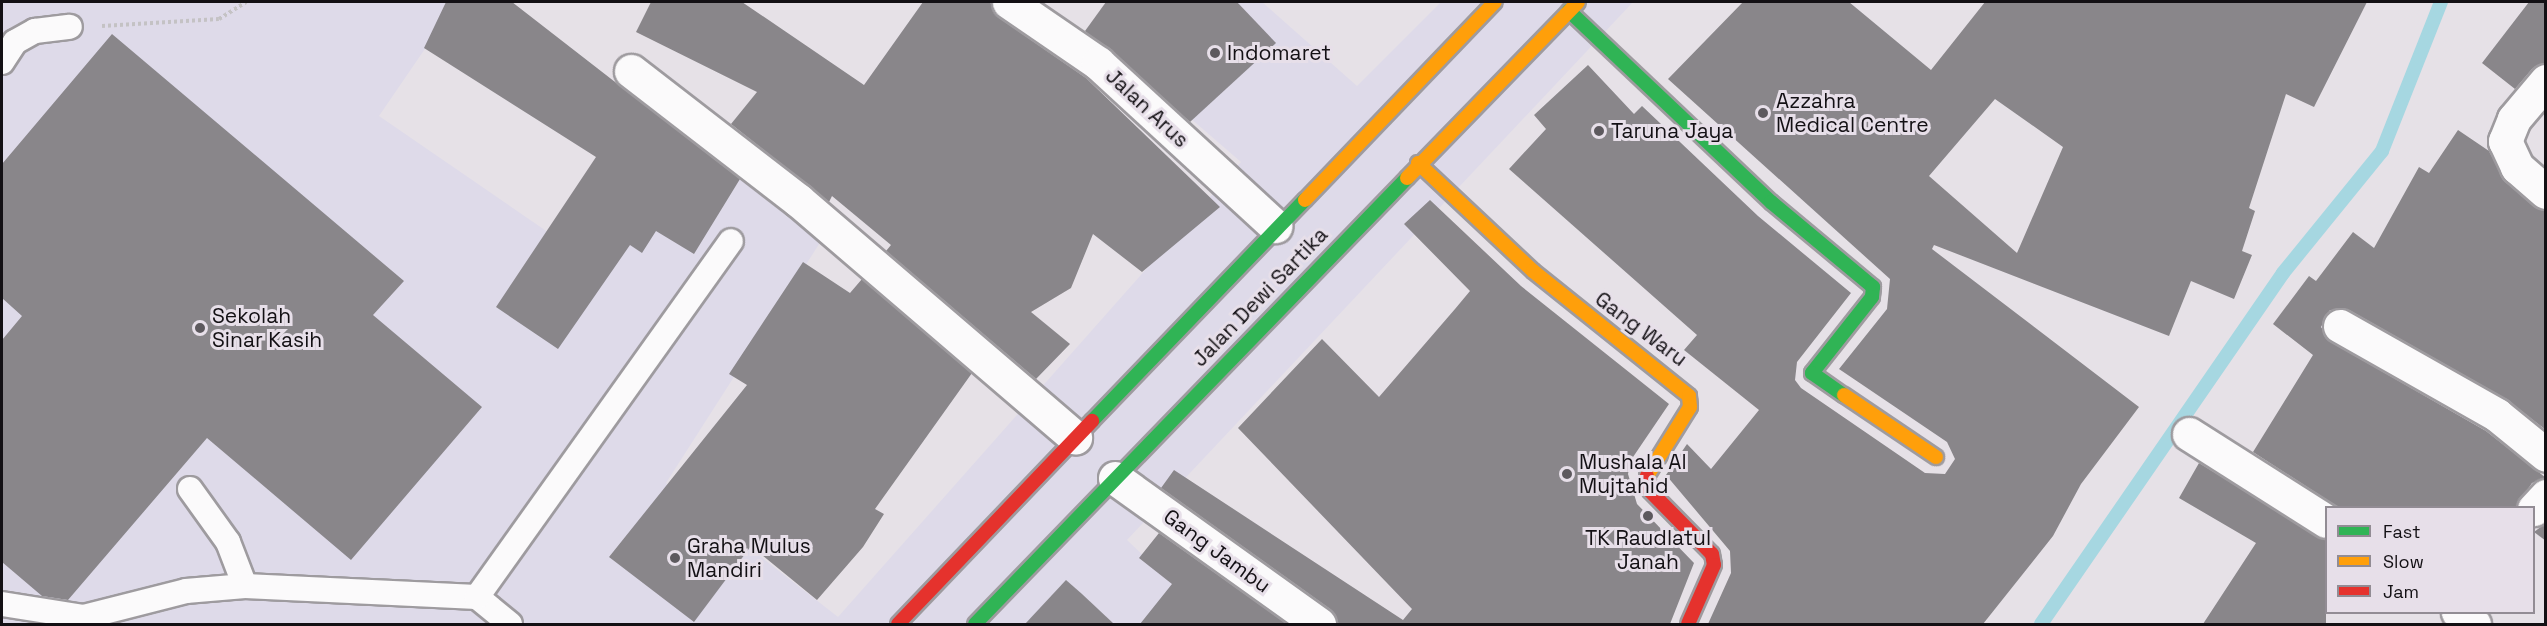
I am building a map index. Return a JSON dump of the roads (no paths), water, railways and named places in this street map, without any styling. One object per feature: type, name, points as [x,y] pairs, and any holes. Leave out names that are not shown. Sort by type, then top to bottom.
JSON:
[{"type":"main road","name":"Jalan Dewi Sartika","points":[[898,624],[1275,226],[1495,2]]},
{"type":"main road","name":"Jalan Dewi Sartika","points":[[975,624],[1418,163],[1574,6]]},
{"type":"main road","points":[[1574,6],[1772,202],[1875,289],[1812,373],[1936,457]]},
{"type":"main road","name":"Gang Waru","points":[[1418,163],[1533,271],[1689,396],[1690,407],[1646,471],[1650,491],[1712,554],[1714,566],[1688,623]]},
{"type":"street","name":"Jalan Arus","points":[[1010,2],[1098,63],[1275,226]]},
{"type":"street","points":[[631,70],[807,208],[1075,437]]},
{"type":"street","points":[[2546,81],[2514,118],[2505,141],[2517,167],[2546,192]]},
{"type":"street","points":[[2340,326],[2497,414],[2546,455]]},
{"type":"street","points":[[2189,434],[2325,520]]},
{"type":"street","name":"Gang Jambu","points":[[1115,478],[1319,624]]},
{"type":"street","points":[[2535,508],[2546,496]]},
{"type":"street","points":[[2461,614],[2474,624]]},
{"type":"lane","points":[[2,62],[15,42],[35,31],[70,27]]},
{"type":"lane","points":[[477,597],[731,242]]},
{"type":"lane","points":[[190,489],[228,542],[244,586]]},
{"type":"lane","points":[[2,604],[84,617],[186,591],[244,586],[477,597],[510,624]]},
{"type":"waterway","points":[[2041,624],[2283,273],[2382,151],[2441,2]]},
{"type":"place","name":"Indomaret","points":[[1215,53]]},
{"type":"place","name":"Azzahra Medical Centre","points":[[1763,113]]},
{"type":"place","name":"Taruna Jaya","points":[[1599,131]]},
{"type":"place","name":"Sekolah Sinar Kasih","points":[[200,328]]},
{"type":"place","name":"Mushala Al Mujtahid","points":[[1567,474]]},
{"type":"place","name":"TK Raudlatul Janah","points":[[1648,516]]},
{"type":"place","name":"Graha Mulus Mandiri","points":[[675,558]]}]
